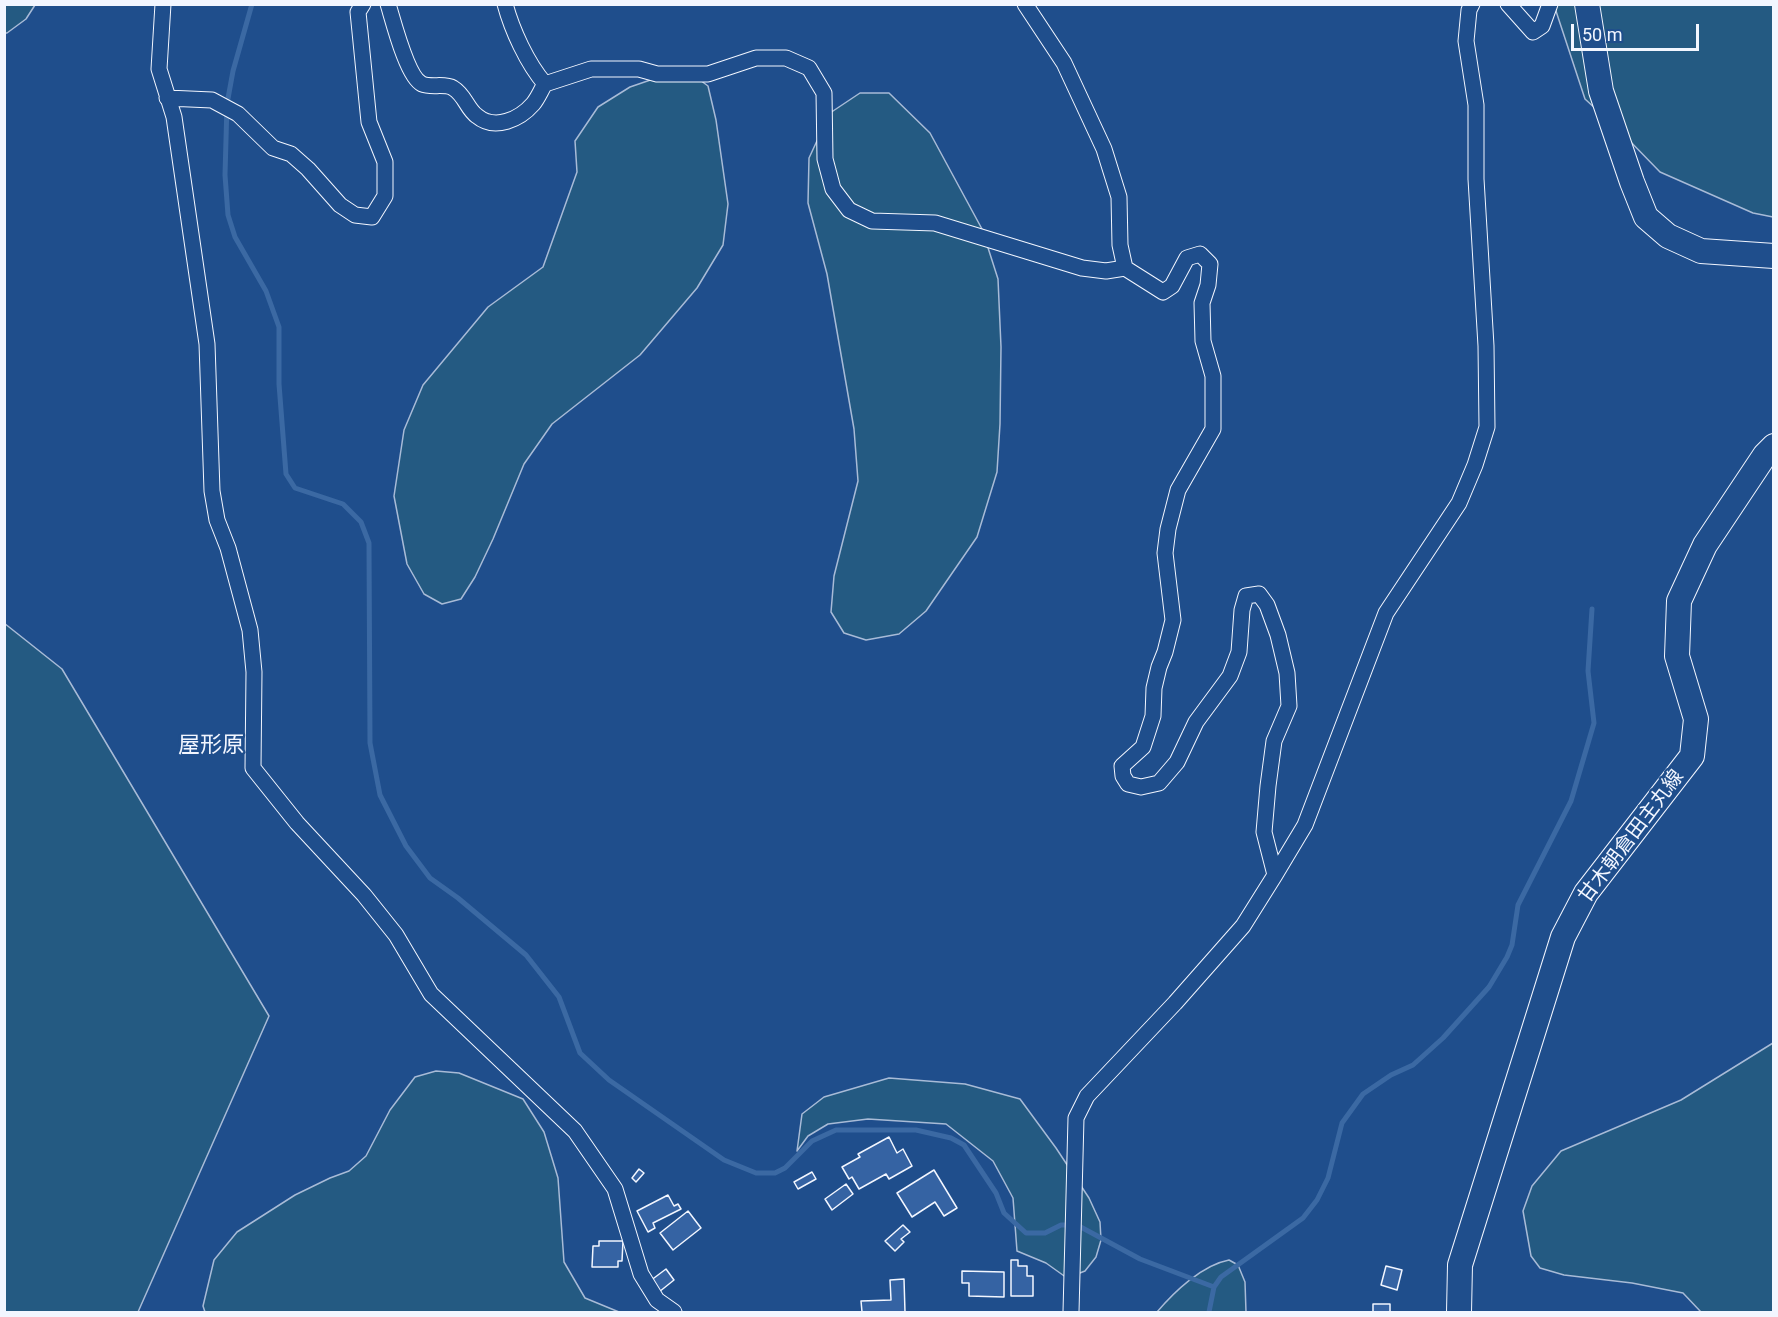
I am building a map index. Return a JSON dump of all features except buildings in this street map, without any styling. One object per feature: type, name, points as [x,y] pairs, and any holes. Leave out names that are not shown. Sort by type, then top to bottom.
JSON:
[{"type":"main road","points":[[1587,4],[1601,91],[1646,217],[1668,236],[1701,251],[1773,256]]},
{"type":"main road","name":"甘木朝倉田主丸線","points":[[1459,1312],[1460,1265],[1563,937],[1586,893],[1692,756],[1696,719],[1677,656],[1679,601],[1705,545],[1764,455],[1773,446]]},
{"type":"street","points":[[164,4],[159,69],[174,117],[207,344],[212,491],[217,520],[228,548],[250,630],[254,672],[253,768],[297,823],[364,895],[396,935],[431,994],[575,1131],[615,1189],[641,1274],[657,1300],[674,1312]]},
{"type":"street","points":[[167,98],[212,100],[238,114],[273,148],[291,154],[308,169],[340,205],[354,215],[372,217],[385,196],[385,162],[369,122],[358,12],[363,4]]},
{"type":"street","points":[[388,4],[401,50],[417,79],[422,84],[452,87],[463,97],[476,116],[489,122],[510,122],[533,104],[545,84],[591,69],[639,69],[657,74],[708,74],[756,58],[786,58],[809,68],[824,93],[825,159],[833,189],[849,210],[872,220],[935,223],[1082,268],[1106,271],[1125,268],[1163,292],[1172,286],[1187,258],[1200,254],[1210,264],[1208,285],[1202,303],[1203,341],[1213,376],[1213,429],[1178,490],[1168,529],[1165,553],[1173,620],[1154,688],[1153,716],[1143,747],[1122,766],[1123,776],[1128,784],[1140,787],[1159,783],[1177,762],[1196,722],[1230,676],[1239,652],[1242,610],[1246,596],[1258,594],[1267,605],[1278,635],[1287,673],[1289,706],[1274,741],[1264,832],[1275,875]]},
{"type":"street","points":[[505,4],[511,24],[535,73],[545,84]]},
{"type":"street","points":[[1024,4],[1064,63],[1104,149],[1119,197],[1120,245],[1125,268]]},
{"type":"street","points":[[1071,1312],[1076,1119],[1087,1096],[1243,926],[1305,825],[1386,613],[1459,503],[1475,465],[1487,426],[1486,346],[1476,179],[1476,105],[1466,41],[1469,10],[1472,4]]},
{"type":"street","points":[[1508,4],[1533,32],[1542,26],[1550,4]]},
{"type":"shaded area","points":[[5,4],[35,5],[26,19],[5,33]]},
{"type":"shaded area","points":[[1554,5],[1773,5],[1773,217],[1753,213],[1660,172],[1585,99]]},
{"type":"shaded area","points":[[692,74],[708,86],[716,120],[728,204],[723,245],[697,288],[640,355],[552,424],[524,464],[475,577],[461,599],[442,604],[424,594],[407,564],[394,496],[404,430],[423,385],[488,307],[543,267],[577,172],[575,141],[598,107],[630,87],[662,76]]},
{"type":"shaded area","points":[[860,93],[889,93],[930,133],[982,229],[998,279],[1001,347],[997,472],[977,537],[926,611],[899,634],[866,640],[844,633],[831,612],[834,576],[858,481],[854,429],[827,274],[808,203],[809,158],[830,113]]},
{"type":"shaded area","points":[[4,623],[62,669],[269,1016],[138,1312],[5,1312]]},
{"type":"shaded area","points":[[1773,1043],[1773,1312],[1701,1312],[1683,1293],[1632,1283],[1564,1275],[1540,1268],[1531,1256],[1523,1211],[1532,1186],[1561,1151],[1681,1100]]},
{"type":"shaded area","points":[[436,1071],[459,1073],[523,1099],[544,1132],[558,1178],[564,1262],[585,1298],[619,1312],[205,1312],[203,1306],[214,1260],[237,1232],[295,1195],[349,1171],[366,1156],[390,1110],[415,1077]]},
{"type":"shaded area","points":[[889,1078],[965,1084],[1020,1099],[1089,1198],[1100,1222],[1101,1240],[1096,1257],[1085,1271],[1067,1278],[1046,1263],[1017,1251],[1013,1198],[993,1161],[946,1124],[868,1119],[828,1124],[808,1136],[797,1151],[802,1114],[824,1097]]},
{"type":"shaded area","points":[[1229,1260],[1238,1265],[1245,1282],[1246,1312],[1157,1312],[1180,1288],[1199,1273]]},
{"type":"waterway","points":[[252,4],[233,71],[227,104],[225,175],[228,215],[235,237],[266,291],[279,327],[279,384],[286,474],[295,488],[343,504],[361,522],[369,543],[370,743],[380,795],[406,846],[430,878],[458,898],[526,955],[559,997],[580,1053],[609,1080],[724,1160],[756,1173],[775,1173],[785,1168],[812,1141],[836,1130],[916,1130],[951,1138],[964,1145],[996,1193],[1004,1213],[1026,1233],[1045,1233],[1061,1225],[1077,1225],[1140,1259],[1214,1287]]},
{"type":"waterway","points":[[1209,1312],[1214,1287],[1221,1277],[1303,1218],[1317,1200],[1328,1178],[1342,1123],[1363,1094],[1391,1075],[1413,1065],[1443,1038],[1489,987],[1507,957],[1512,945],[1518,905],[1571,801],[1594,723],[1588,671],[1592,609]]},
{"type":"district","name":"屋形原","points":[[211,746]]}]
